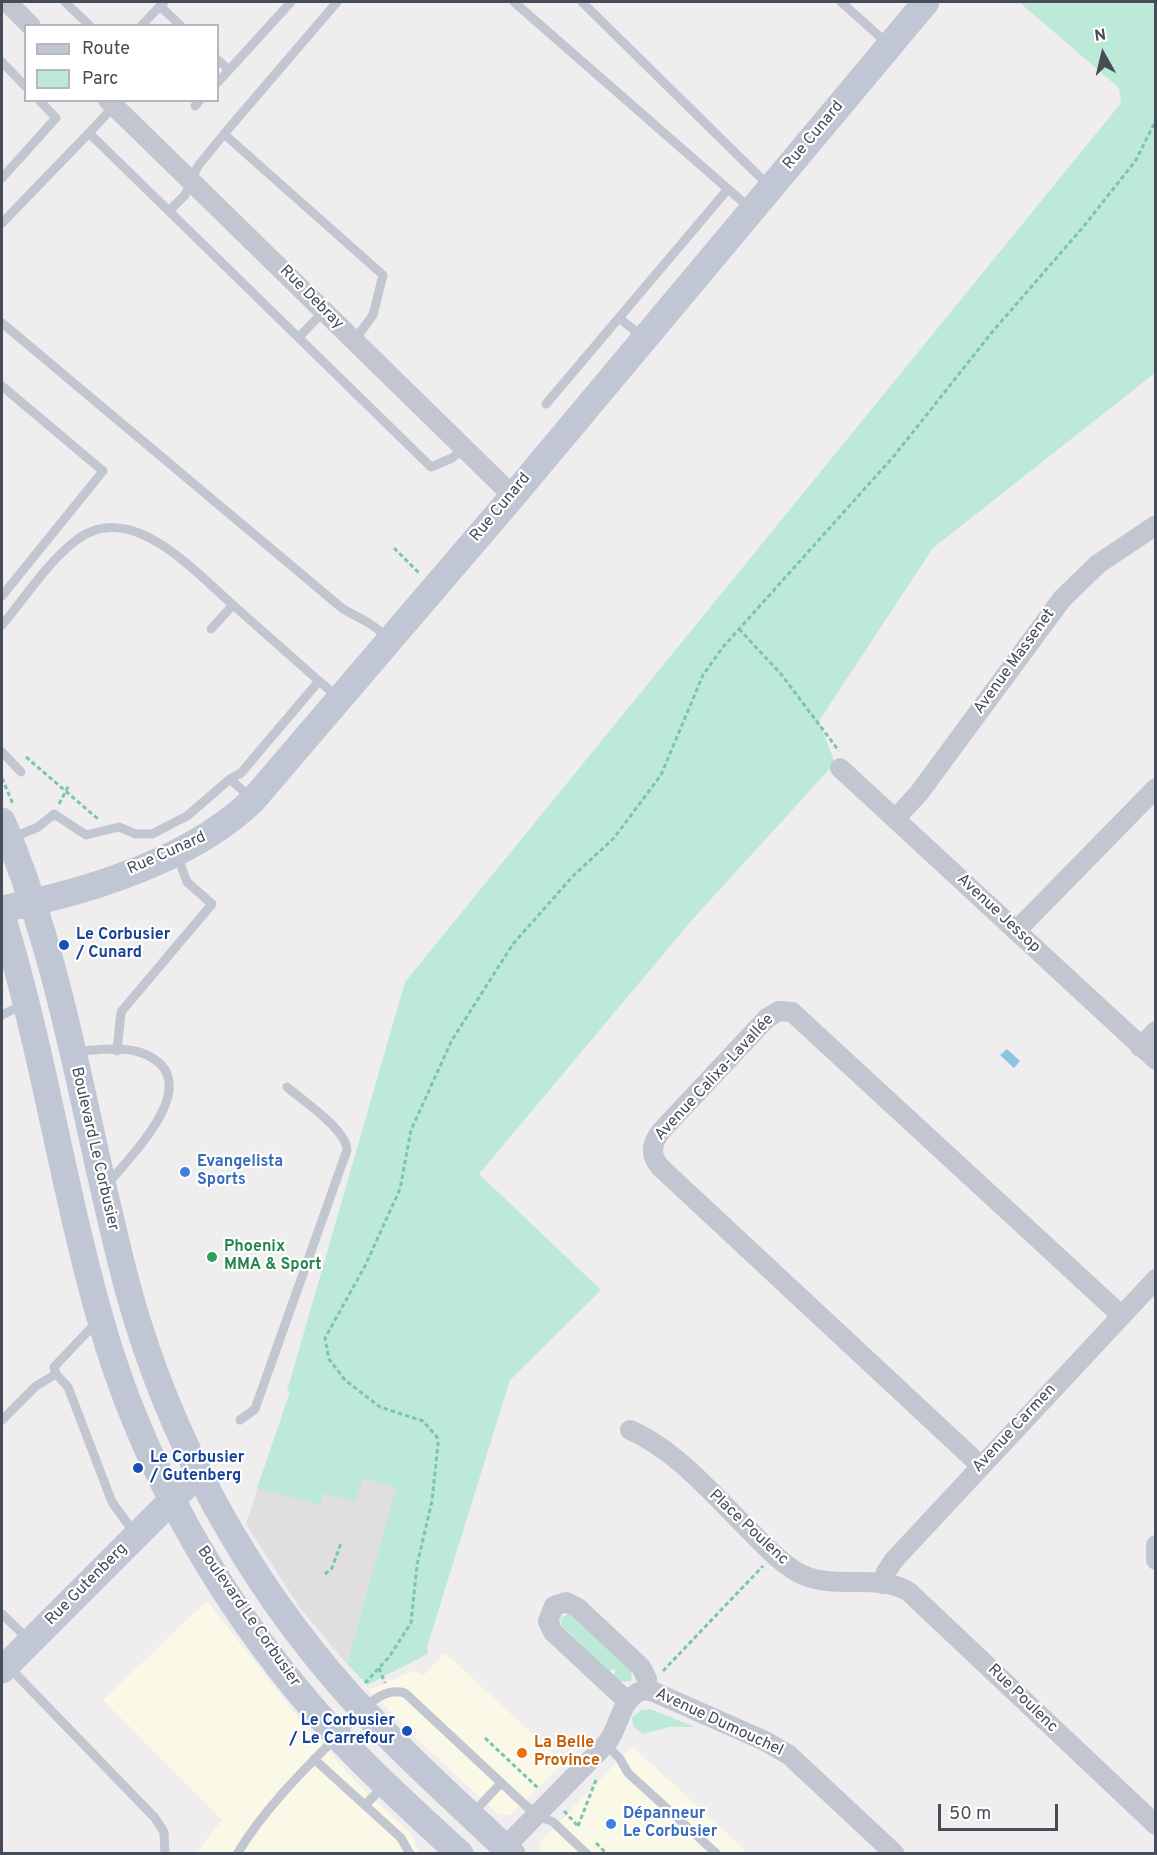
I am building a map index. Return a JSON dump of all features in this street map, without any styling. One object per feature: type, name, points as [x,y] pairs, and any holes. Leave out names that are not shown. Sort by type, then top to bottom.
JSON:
[{"type":"street","name":"Rue Cunard","points":[[2,909],[33,903],[176,854],[223,826],[253,800],[298,728],[340,699],[926,2]]},
{"type":"street","points":[[6,6],[28,24]]},
{"type":"street","name":"Rue Debray","points":[[111,103],[513,496]]},
{"type":"street","name":"Avenue Massenet","points":[[895,819],[919,793],[1062,599],[1098,564],[1155,525]]},
{"type":"street","name":"Avenue Jessop","points":[[841,761],[895,819],[1155,1060]]},
{"type":"street","points":[[1016,931],[1155,788]]},
{"type":"street","name":"Boulevard Le Corbusier","points":[[5,830],[33,903],[128,1290],[147,1352],[199,1473],[233,1536],[286,1617],[363,1697],[503,1852]]},
{"type":"street","name":"Boulevard Le Corbusier","points":[[2,916],[26,1003],[102,1324],[132,1411],[172,1500],[205,1558],[244,1618],[287,1676],[338,1736],[387,1783],[435,1841],[460,1854]]},
{"type":"street","name":"Avenue Calixa-Lavallée","points":[[981,1466],[654,1160],[652,1146],[662,1130],[767,1018],[779,1011],[792,1012],[1122,1316]]},
{"type":"street","points":[[1140,1047],[1155,1031]]},
{"type":"street","name":"Avenue Carmen","points":[[883,1584],[890,1565],[1155,1279]]},
{"type":"street","name":"Place Poulenc","points":[[630,1430],[660,1445],[774,1555],[798,1573],[826,1582],[883,1584]]},
{"type":"street","points":[[172,1500],[199,1473]]},
{"type":"street","name":"Rue Gutenberg","points":[[4,1667],[172,1500]]},
{"type":"street","points":[[1155,1545],[1155,1560]]},
{"type":"street","name":"Rue Poulenc","points":[[883,1584],[898,1587],[915,1597],[1155,1825]]},
{"type":"street","name":"Avenue Dumouchel","points":[[647,1690],[647,1679],[641,1667],[578,1608],[566,1602],[554,1606],[548,1621],[553,1632],[627,1701],[636,1693],[647,1690],[765,1741],[789,1755],[895,1854]]},
{"type":"street","points":[[503,1852],[606,1744],[617,1729],[627,1701]]},
{"type":"lane","points":[[65,2],[88,24]]},
{"type":"lane","points":[[219,81],[291,2]]},
{"type":"lane","points":[[169,211],[184,195],[198,166],[337,2]]},
{"type":"lane","points":[[514,2],[752,210]]},
{"type":"lane","points":[[582,2],[771,188]]},
{"type":"lane","points":[[841,2],[890,45]]},
{"type":"lane","points":[[143,24],[162,4],[179,24]]},
{"type":"lane","points":[[219,61],[229,70]]},
{"type":"lane","points":[[2,62],[24,85]]},
{"type":"lane","points":[[2,178],[56,118],[41,102]]},
{"type":"lane","points":[[2,223],[89,133],[111,103]]},
{"type":"lane","points":[[89,133],[431,466],[452,458],[463,449]]},
{"type":"lane","points":[[224,134],[383,275],[373,315],[354,341]]},
{"type":"lane","points":[[546,404],[728,189]]},
{"type":"lane","points":[[299,337],[324,311]]},
{"type":"lane","points":[[619,318],[644,339]]},
{"type":"lane","points":[[2,323],[343,609],[369,623],[391,640]]},
{"type":"lane","points":[[2,386],[103,471],[2,596]]},
{"type":"lane","points":[[2,625],[67,548],[81,536],[105,528],[134,531],[166,546],[340,699]]},
{"type":"lane","points":[[212,629],[232,605]]},
{"type":"lane","points":[[5,830],[38,827],[54,814],[86,835],[119,827],[136,834],[152,834],[187,816],[230,779],[298,728],[320,681]]},
{"type":"lane","points":[[2,752],[21,772]]},
{"type":"lane","points":[[230,779],[253,800]]},
{"type":"lane","points":[[117,1051],[121,1012],[212,904],[187,882],[176,854]]},
{"type":"lane","points":[[2,1015],[26,1003]]},
{"type":"lane","points":[[71,1051],[117,1051],[142,1054],[157,1063],[166,1076],[169,1092],[165,1110],[104,1189]]},
{"type":"lane","points":[[240,1420],[255,1409],[347,1150],[346,1143],[338,1131],[287,1087]]},
{"type":"lane","points":[[102,1324],[91,1328],[57,1361],[54,1367],[56,1374],[68,1388],[112,1502],[137,1535]]},
{"type":"lane","points":[[2,1420],[36,1386],[56,1374]]},
{"type":"lane","points":[[2,1614],[30,1641]]},
{"type":"lane","points":[[4,1667],[154,1818],[164,1832],[165,1854]]},
{"type":"lane","points":[[237,1854],[250,1833],[314,1759],[338,1736],[363,1697],[393,1692],[405,1694],[537,1815],[553,1822],[587,1854]]},
{"type":"lane","points":[[606,1744],[620,1759],[628,1773],[717,1854]]},
{"type":"lane","points":[[314,1759],[406,1843],[411,1854]]},
{"type":"lane","points":[[365,1805],[387,1783]]},
{"type":"lane","points":[[471,1815],[501,1783]]},
{"type":"path","points":[[363,1697],[379,1668],[402,1639],[411,1623],[416,1574],[432,1501],[438,1444],[437,1437],[423,1421],[380,1407],[345,1380],[329,1359],[325,1338],[364,1266],[400,1189],[409,1136],[452,1040],[513,945],[573,876],[614,838],[661,775],[704,675],[739,629],[894,456],[993,331],[1084,226],[1136,160],[1155,120]]},
{"type":"path","points":[[394,548],[421,575]]},
{"type":"path","points":[[739,629],[781,674],[841,761]]},
{"type":"path","points":[[20,752],[87,809]]},
{"type":"path","points":[[64,791],[69,785]]},
{"type":"path","points":[[325,1574],[332,1568],[341,1543]]},
{"type":"path","points":[[663,1671],[765,1564]]},
{"type":"path","points":[[379,1668],[385,1683]]},
{"type":"path","points":[[485,1738],[539,1790]]},
{"type":"path","points":[[577,1825],[597,1776]]},
{"type":"path","points":[[564,1811],[584,1832]]},
{"type":"path","points":[[592,1839],[607,1854]]},
{"type":"shaded area","points":[[290,1392],[397,1488],[347,1664],[300,1608],[246,1524]]},
{"type":"shaded area","points":[[207,1601],[294,1712],[360,1786],[411,1834],[419,1853],[196,1853],[222,1820],[103,1700]]},
{"type":"shaded area","points":[[445,1653],[564,1763],[511,1815],[499,1815],[414,1736],[417,1732],[412,1726],[408,1729],[369,1690],[412,1671],[424,1675]]},
{"type":"shaded area","points":[[632,1746],[748,1853],[542,1854],[539,1848],[541,1841]]},
{"type":"green space","points":[[1019,2],[1155,2],[1155,373],[933,548],[819,721],[835,763],[692,920],[479,1174],[601,1290],[510,1380],[427,1647],[428,1654],[367,1685],[347,1664],[396,1488],[363,1478],[356,1502],[324,1493],[320,1505],[257,1488],[290,1392],[287,1391],[405,982],[1121,103],[1119,88]]},
{"type":"green space","points":[[570,1613],[632,1671],[631,1681],[620,1682],[613,1675],[616,1671],[613,1668],[610,1672],[562,1626],[560,1618]]},
{"type":"green space","points":[[650,1709],[695,1727],[669,1727],[643,1734],[633,1726],[632,1718],[641,1710]]},
{"type":"water","points":[[1007,1049],[1020,1061],[1014,1068],[1000,1055]]},
{"type":"place","name":"Le Corbusier / Cunard","points":[[64,945]]},
{"type":"place","name":"Evangelista Sports","points":[[185,1172]]},
{"type":"place","name":"Phoenix MMA & Sport","points":[[212,1257]]},
{"type":"place","name":"Le Corbusier / Gutenberg","points":[[138,1468]]},
{"type":"place","name":"Le Corbusier / Le Carrefour","points":[[407,1731]]},
{"type":"place","name":"La Belle Province","points":[[522,1753]]},
{"type":"place","name":"Dépanneur Le Corbusier","points":[[611,1824]]}]
